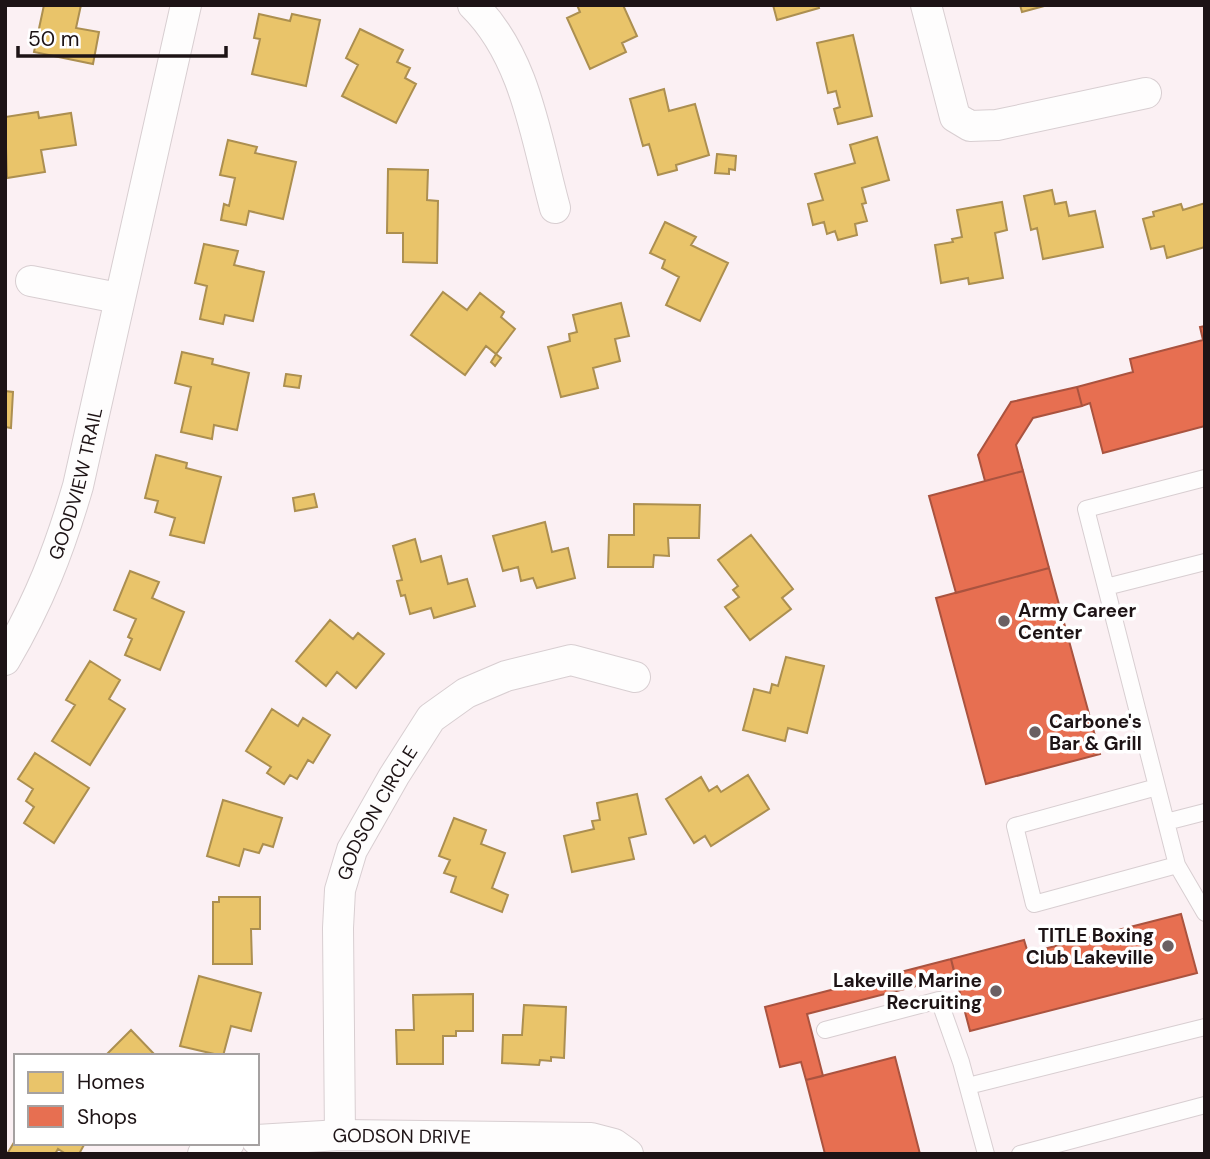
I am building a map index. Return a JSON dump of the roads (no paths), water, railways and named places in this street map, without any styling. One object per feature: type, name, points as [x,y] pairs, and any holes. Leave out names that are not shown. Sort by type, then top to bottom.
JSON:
[{"type":"street","name":"GOODVIEW TRAIL","points":[[5,660],[39,598],[61,544],[78,486],[118,298],[186,5]]},
{"type":"street","points":[[473,5],[500,38],[520,79],[555,208]]},
{"type":"street","points":[[926,5],[955,117],[970,126],[997,125],[1146,93]]},
{"type":"street","points":[[31,281],[118,298]]},
{"type":"street","name":"GODSON CIRCLE","points":[[340,1135],[340,890],[352,850],[401,765],[431,719],[466,693],[506,676],[571,660],[635,677]]},
{"type":"street","name":"GODSON DRIVE","points":[[259,1140],[340,1135],[591,1138],[614,1144],[628,1154]]},
{"type":"street","points":[[203,1154],[224,1145]]},
{"type":"lane","points":[[1203,906],[1177,865],[1086,509],[1205,478]]},
{"type":"lane","points":[[1106,587],[1205,562]]},
{"type":"lane","points":[[1157,788],[1015,826],[1034,904],[1177,865]]},
{"type":"lane","points":[[1166,821],[1205,812]]},
{"type":"lane","points":[[825,1030],[940,1000],[968,1086],[986,1154]]},
{"type":"lane","points":[[968,1086],[1205,1027]]},
{"type":"lane","points":[[1020,1154],[1205,1105]]},
{"type":"place","name":"Army Career Center","points":[[1004,621]]},
{"type":"place","name":"Carbone's Bar & Grill","points":[[1035,732]]},
{"type":"place","name":"TITLE Boxing Club Lakeville","points":[[1168,946]]},
{"type":"place","name":"Lakeville Marine Recruiting","points":[[996,991]]}]
